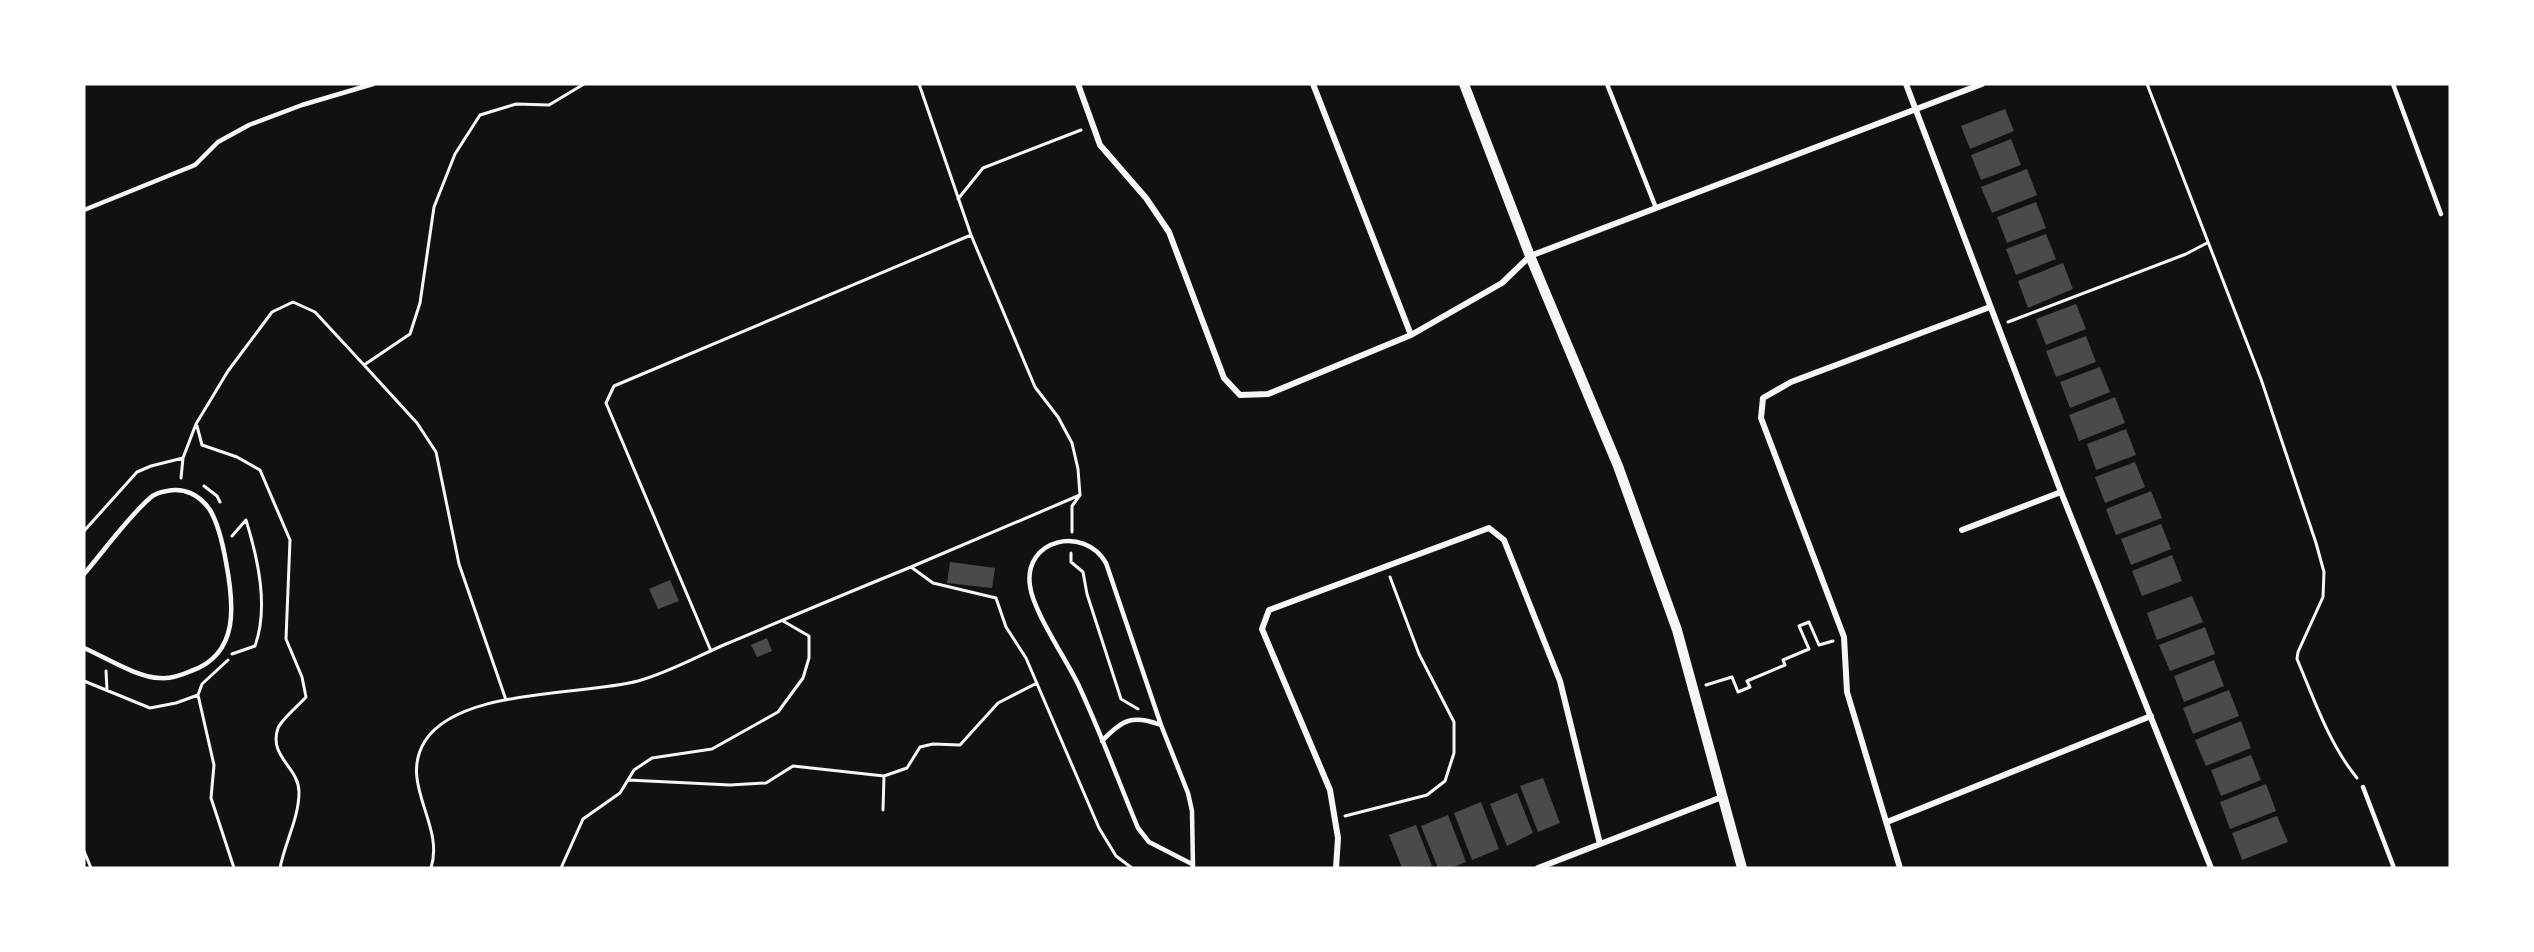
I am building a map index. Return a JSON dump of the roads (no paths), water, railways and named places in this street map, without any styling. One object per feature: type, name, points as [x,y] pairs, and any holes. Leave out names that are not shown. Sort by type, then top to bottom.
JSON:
[{"type":"street","points":[[1078,84],[1100,145],[1146,198],[1169,232],[1224,378],[1240,394],[1268,394],[1411,335],[1502,283],[1530,256],[1982,84]]},
{"type":"street","points":[[1313,84],[1411,335]]},
{"type":"street","points":[[1464,84],[1530,256],[1618,466],[1677,630],[1742,868]]},
{"type":"street","points":[[1906,84],[2061,492],[2211,868]]},
{"type":"street","points":[[1900,868],[1848,692],[1844,638],[1761,418],[1763,398],[1791,382],[1990,307]]},
{"type":"street","points":[[1962,530],[2061,492]]},
{"type":"street","points":[[1336,868],[1338,838],[1330,790],[1262,629],[1269,610],[1489,528],[1504,540],[1560,681],[1600,844]]},
{"type":"street","points":[[1887,822],[2151,716]]},
{"type":"street","points":[[1538,868],[1722,797]]},
{"type":"lane","points":[[84,210],[195,165],[218,142],[249,125],[302,105],[373,84]]},
{"type":"lane","points":[[1607,84],[1656,208]]},
{"type":"lane","points":[[2393,84],[2441,214]]},
{"type":"lane","points":[[84,574],[154,495],[167,490],[180,490],[192,493],[209,509],[215,520],[231,590],[230,629],[218,655],[202,668],[179,676],[161,678],[147,676],[84,648]]},
{"type":"lane","points":[[1071,541],[1091,546],[1099,552],[1106,563],[1161,725],[1188,793],[1192,810],[1192,866],[1149,842],[1138,828],[1078,686],[1031,594],[1030,569],[1043,548],[1054,543],[1071,541]]},
{"type":"lane","points":[[1102,741],[1118,724],[1131,720],[1144,719],[1161,725]]},
{"type":"lane","points":[[2363,787],[2394,868]]}]
